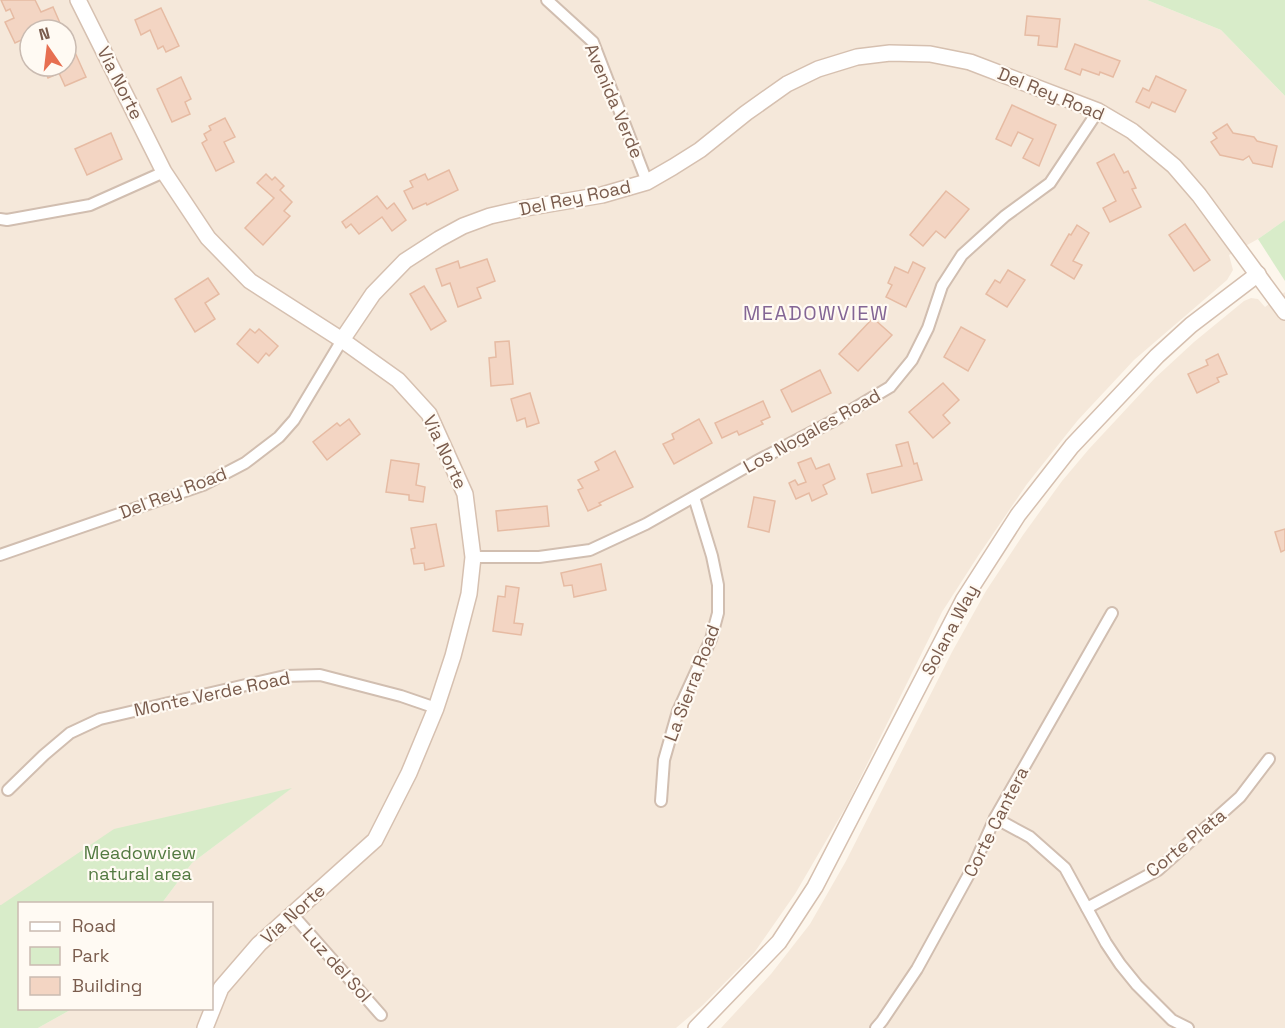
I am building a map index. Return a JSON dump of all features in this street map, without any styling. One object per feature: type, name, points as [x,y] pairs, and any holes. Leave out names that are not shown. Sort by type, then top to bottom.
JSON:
[{"type":"street","name":"Via Norte","points":[[78,0],[164,172],[208,238],[250,281],[342,340],[398,380],[429,414],[465,494],[473,557],[469,594],[453,656],[436,708],[410,772],[375,840],[259,944],[222,988],[213,1009]]},
{"type":"street","name":"Avenida Verde","points":[[548,0],[593,42],[647,182]]},
{"type":"street","name":"Del Rey Road","points":[[0,555],[203,484],[245,463],[279,437],[294,420],[342,340],[373,294],[405,261],[439,239],[463,226],[490,216],[602,195],[647,182],[700,150],[787,84],[818,69],[857,57],[890,53],[930,54],[970,62],[1098,111],[1132,131],[1174,166],[1199,195],[1285,312]]},
{"type":"street","name":"Los Nogales Road","points":[[473,557],[539,557],[591,550],[646,524],[890,387],[912,360],[928,328],[942,286],[962,255],[1005,216],[1050,183],[1098,111]]},
{"type":"street","points":[[0,219],[7,220],[90,205],[164,172]]},
{"type":"street","name":"Solana Way","points":[[696,1028],[779,942],[815,887],[964,599],[1018,515],[1072,446],[1157,356],[1191,325],[1258,274]]},
{"type":"street","name":"La Sierra Road","points":[[661,801],[664,760],[678,711],[711,639],[718,613],[718,585],[712,556],[694,497]]},
{"type":"street","name":"Corte Cantera","points":[[876,1028],[917,969],[973,867],[995,819],[1112,613]]},
{"type":"street","name":"Monte Verde Road","points":[[8,790],[44,754],[70,733],[100,719],[285,676],[320,675],[401,696],[436,708]]},
{"type":"street","name":"Corte Plata","points":[[1088,908],[1158,870],[1240,797],[1269,759]]},
{"type":"street","points":[[995,819],[1030,837],[1065,868],[1120,964],[1169,1024],[1188,1028]]},
{"type":"street","name":"Luz del Sol","points":[[293,915],[381,1015]]},
{"type":"street","name":"Via Norte","points":[[205,1028],[213,1010]]},
{"type":"shaded area","points":[[0,0],[1147,0],[1221,30],[1285,96],[1285,220],[1258,239],[1229,255],[1233,270],[1227,280],[1134,360],[1078,420],[1027,484],[942,612],[847,805],[795,894],[754,953],[703,1005],[676,1028],[38,1028],[70,1010],[213,1010],[213,902],[163,902],[192,863],[290,789],[0,905]]},
{"type":"shaded area","points":[[1285,292],[1285,1028],[721,1028],[771,974],[810,924],[846,861],[952,652],[986,591],[1062,481],[1155,378],[1194,342],[1244,301],[1251,298],[1258,299],[1265,307]]},
{"type":"green space","points":[[1147,0],[1285,0],[1285,96],[1221,30]]},
{"type":"green space","points":[[1285,220],[1285,281],[1258,239]]},
{"type":"green space","name":"Meadowview natural area","points":[[292,788],[192,863],[163,902],[18,902],[18,1010],[70,1010],[38,1028],[0,1028],[0,905],[114,829]]},
{"type":"building","points":[[1,0],[35,0],[41,12],[53,7],[58,18],[18,18],[18,42],[15,43],[5,22],[14,18],[10,9],[6,11]]},
{"type":"building","points":[[161,8],[179,46],[166,52],[163,46],[158,49],[150,30],[141,35],[135,20]]},
{"type":"building","points":[[1027,16],[1060,19],[1057,47],[1038,45],[1039,36],[1025,35]]},
{"type":"building","points":[[1075,44],[1120,61],[1113,77],[1082,69],[1080,75],[1065,69]]},
{"type":"building","points":[[78,59],[86,77],[65,86],[61,78],[78,78]]},
{"type":"building","points":[[1156,76],[1186,90],[1175,112],[1152,102],[1149,108],[1136,102],[1143,88],[1149,91]]},
{"type":"building","points":[[181,77],[191,99],[185,102],[190,114],[172,122],[157,89]]},
{"type":"building","points":[[1012,105],[1056,125],[1039,166],[1023,158],[1033,139],[1018,132],[1011,146],[996,139]]},
{"type":"building","points":[[225,118],[235,137],[224,142],[234,162],[216,171],[202,143],[207,140],[204,134],[211,130],[209,126]]},
{"type":"building","points":[[1227,124],[1233,133],[1254,137],[1257,141],[1277,146],[1272,167],[1253,163],[1249,156],[1243,160],[1220,155],[1211,142],[1217,138],[1213,133]]},
{"type":"building","points":[[111,133],[122,159],[87,175],[75,149]]},
{"type":"building","points":[[1114,154],[1124,173],[1128,171],[1136,188],[1132,189],[1141,207],[1110,222],[1103,208],[1116,201],[1097,163]]},
{"type":"building","points":[[449,170],[458,190],[413,209],[404,191],[413,187],[410,181],[425,174],[428,180]]},
{"type":"building","points":[[266,174],[272,180],[275,177],[284,186],[280,190],[292,202],[284,211],[290,216],[263,245],[245,228],[274,198],[257,183]]},
{"type":"building","points":[[946,191],[969,209],[945,238],[936,231],[923,246],[910,235]]},
{"type":"building","points":[[377,196],[387,209],[394,203],[406,220],[392,231],[382,217],[359,234],[351,224],[346,228],[342,222]]},
{"type":"building","points":[[1185,224],[1210,260],[1194,271],[1169,235]]},
{"type":"building","points":[[1077,225],[1089,233],[1073,261],[1082,265],[1074,279],[1051,265],[1069,234],[1071,235]]},
{"type":"building","points":[[487,259],[495,281],[477,288],[481,298],[458,307],[450,283],[442,286],[436,269],[458,261],[460,268]]},
{"type":"building","points":[[913,262],[925,268],[906,307],[886,297],[892,285],[888,283],[895,267],[908,273]]},
{"type":"building","points":[[1008,270],[1025,280],[1007,307],[986,294],[995,280],[1000,283]]},
{"type":"building","points":[[208,278],[219,294],[205,303],[215,319],[195,332],[175,299]]},
{"type":"building","points":[[424,286],[446,321],[431,330],[410,294]]},
{"type":"building","points":[[873,318],[892,335],[858,371],[839,354]]},
{"type":"building","points":[[961,327],[985,340],[968,371],[944,357]]},
{"type":"building","points":[[250,329],[255,333],[259,329],[278,346],[269,356],[266,353],[258,363],[237,344]]},
{"type":"building","points":[[509,341],[513,384],[491,386],[489,358],[496,357],[495,342]]},
{"type":"building","points":[[1218,354],[1227,374],[1217,378],[1219,382],[1197,393],[1188,374],[1208,365],[1206,360]]},
{"type":"building","points":[[820,370],[831,393],[792,412],[781,390]]},
{"type":"building","points":[[943,383],[959,400],[943,415],[950,423],[933,438],[909,412]]},
{"type":"building","points":[[530,393],[539,423],[527,427],[525,418],[517,421],[511,399]]},
{"type":"building","points":[[763,401],[770,417],[761,421],[763,424],[739,435],[737,431],[722,438],[715,423]]},
{"type":"building","points":[[349,419],[360,434],[327,460],[313,442],[337,423],[340,426]]},
{"type":"building","points":[[699,419],[712,443],[674,464],[663,444],[674,439],[672,434]]},
{"type":"building","points":[[908,442],[914,464],[917,463],[922,480],[872,493],[867,474],[902,466],[896,445]]},
{"type":"building","points":[[615,451],[633,487],[599,503],[601,505],[588,511],[578,490],[583,488],[578,480],[599,470],[595,462]]},
{"type":"building","points":[[811,458],[816,469],[829,464],[835,479],[823,485],[827,494],[812,501],[809,493],[796,499],[789,483],[795,480],[798,485],[806,482],[798,463]]},
{"type":"building","points":[[391,460],[419,464],[416,485],[425,487],[423,502],[409,500],[409,495],[386,492]]},
{"type":"building","points":[[754,497],[775,501],[769,532],[748,527]]},
{"type":"building","points":[[547,506],[549,526],[498,531],[496,511]]},
{"type":"building","points":[[436,524],[444,566],[425,570],[424,563],[414,564],[411,549],[415,548],[411,528]]},
{"type":"building","points":[[1285,529],[1285,550],[1281,552],[1275,532]]},
{"type":"building","points":[[601,564],[606,590],[574,597],[572,585],[564,586],[561,573]]},
{"type":"building","points":[[506,586],[519,588],[514,623],[523,624],[521,635],[493,631],[498,596],[505,597]]},
{"type":"district","name":"MEADOWVIEW","points":[[816,313]]}]
